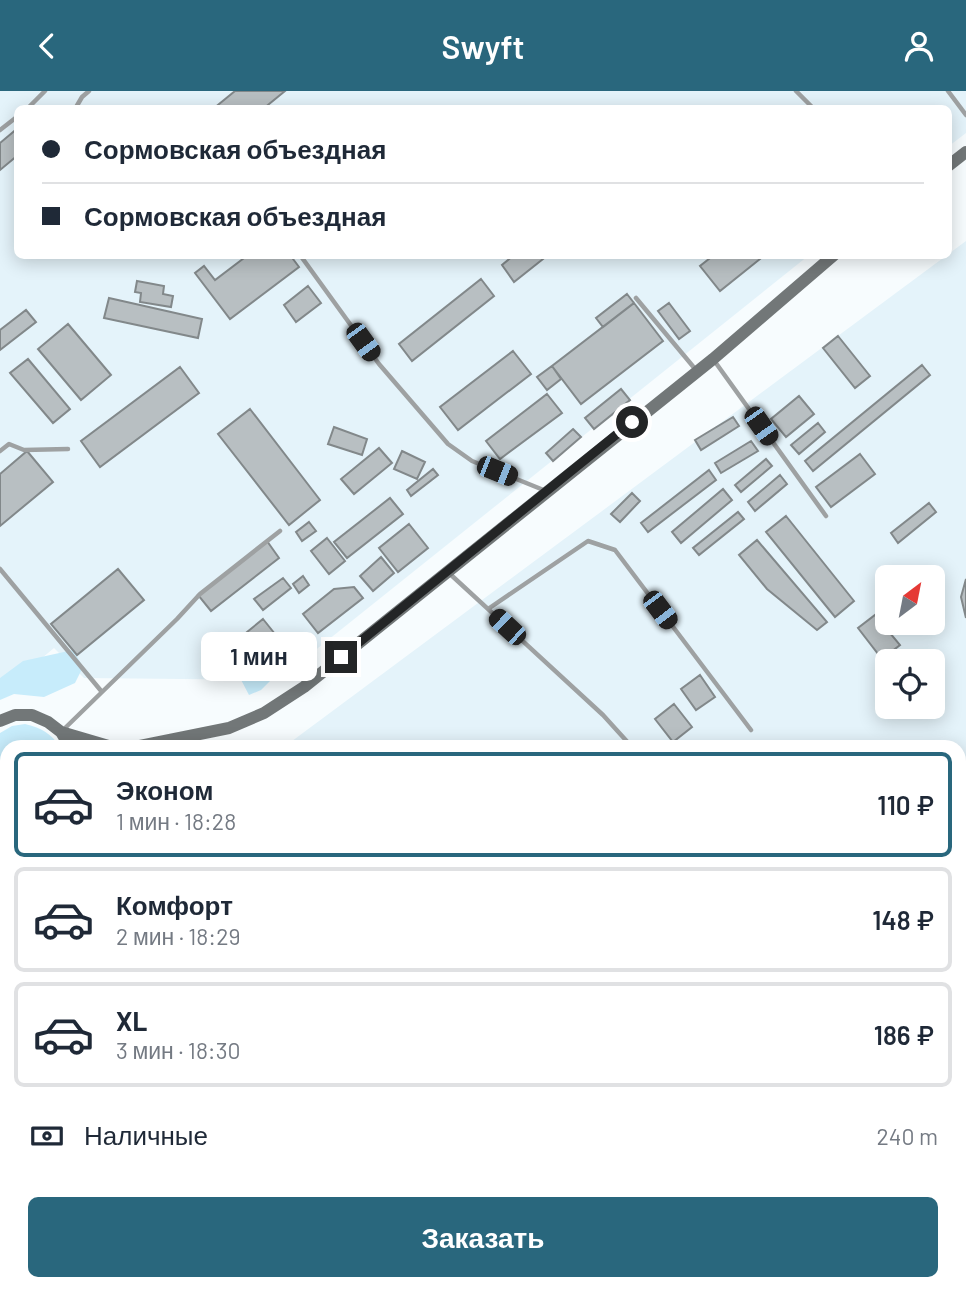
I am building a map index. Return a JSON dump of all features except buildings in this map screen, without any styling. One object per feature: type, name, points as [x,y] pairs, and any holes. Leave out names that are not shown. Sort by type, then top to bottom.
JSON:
[{"type":"street","points":[[952,163],[966,152]]},
{"type":"street","points":[[189,740],[229,728],[264,713],[304,687],[713,359],[829,259]]},
{"type":"street","points":[[0,721],[15,715],[32,715],[61,731],[90,740]]},
{"type":"street","points":[[61,731],[66,740]]},
{"type":"lane","points":[[31,105],[45,91]]},
{"type":"lane","points":[[77,105],[89,91]]},
{"type":"lane","points":[[796,91],[810,105]]},
{"type":"lane","points":[[948,91],[966,115]]},
{"type":"lane","points":[[0,130],[14,119]]},
{"type":"lane","points":[[303,259],[379,364],[448,444],[472,461],[547,491]]},
{"type":"lane","points":[[636,298],[696,371]]},
{"type":"lane","points":[[713,359],[825,516]]},
{"type":"lane","points":[[0,451],[9,444],[24,450],[68,449]]},
{"type":"lane","points":[[61,731],[200,594],[280,531]]},
{"type":"lane","points":[[488,609],[588,541],[615,549],[751,730]]},
{"type":"lane","points":[[0,569],[102,692]]},
{"type":"lane","points":[[447,571],[625,740]]},
{"type":"shaded area","points":[[0,91],[966,91],[966,133],[952,144],[952,105],[14,105],[14,259],[804,259],[278,680],[84,678],[54,648],[0,693]]},
{"type":"shaded area","points":[[966,241],[966,740],[293,740],[942,259],[952,259],[952,251]]},
{"type":"shaded area","points":[[285,635],[288,652],[297,654],[301,645],[307,643],[308,655],[289,669],[282,669],[275,659],[272,647]]},
{"type":"shaded area","points":[[73,650],[83,667],[75,683],[44,697],[14,694],[0,700],[0,678],[23,661]]},
{"type":"shaded area","points":[[262,656],[273,678],[261,690],[249,695],[238,674]]},
{"type":"shaded area","points":[[25,724],[36,727],[55,740],[0,740],[0,733],[12,726]]},
{"type":"route","points":[[341,657],[632,422]]}]
